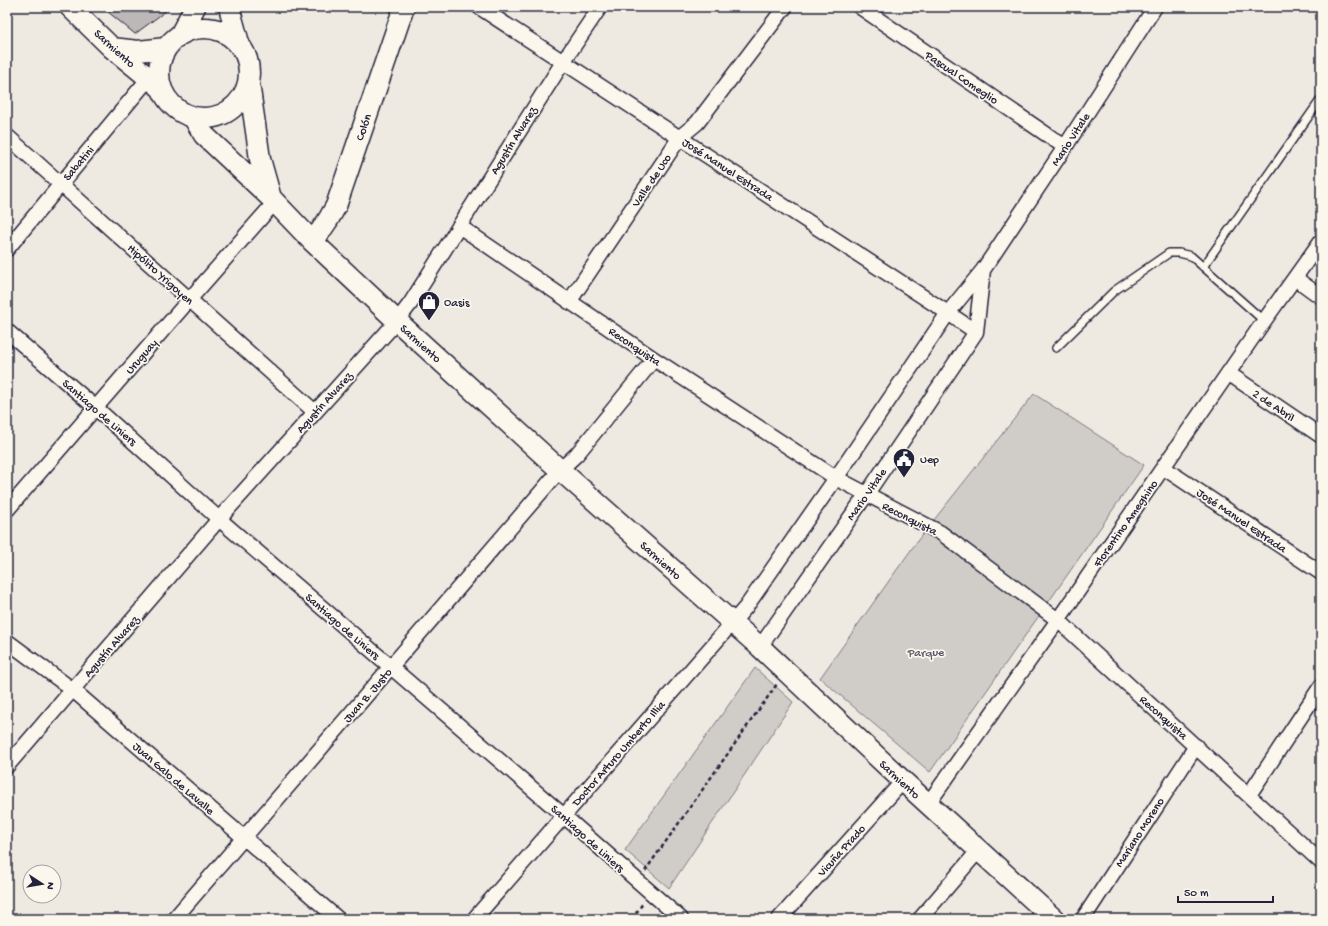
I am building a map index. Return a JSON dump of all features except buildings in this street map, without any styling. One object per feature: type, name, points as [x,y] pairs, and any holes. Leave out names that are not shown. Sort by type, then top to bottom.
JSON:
[{"type":"street","name":"Sarmiento","points":[[70,7],[112,48],[155,83]]},
{"type":"street","points":[[181,34],[195,7]]},
{"type":"street","points":[[229,7],[239,43],[246,55],[250,69],[248,83],[243,97],[234,108],[222,115],[208,118],[193,117],[181,112],[171,104],[155,83],[159,78],[161,57],[166,48],[181,34],[193,29],[206,27],[218,29],[229,34],[239,43]]},
{"type":"street","name":"Colón","points":[[313,242],[336,206],[404,7]]},
{"type":"street","name":"José Manuel Estrada","points":[[479,7],[948,312],[976,332]]},
{"type":"street","name":"Agustín Alvarez","points":[[7,766],[219,519],[397,321],[410,304],[563,62],[600,7]]},
{"type":"street","name":"Valle de Uco","points":[[569,302],[680,137],[696,123],[785,7]]},
{"type":"street","name":"Pascual Comeglio","points":[[860,7],[1065,147]]},
{"type":"street","name":"Mario Vitale","points":[[731,623],[746,607],[836,478],[948,312],[983,270],[1065,147],[1155,7]]},
{"type":"street","points":[[112,48],[138,51],[166,48]]},
{"type":"street","name":"Sabatini","points":[[7,249],[60,185],[155,83]]},
{"type":"street","name":"Sarmiento","points":[[248,83],[260,159],[273,200]]},
{"type":"street","name":"Sarmiento","points":[[193,117],[204,136],[273,200],[313,242],[397,321],[560,470],[731,623],[760,647],[978,851],[1054,919]]},
{"type":"street","name":"Hipólito Yrigoyen","points":[[7,136],[315,412]]},
{"type":"street","name":"Uruguay","points":[[7,510],[189,300],[273,200]]},
{"type":"street","name":"Reconquista","points":[[459,226],[654,359],[836,478],[941,533],[1058,620],[1321,862]]},
{"type":"street","name":"Florentino Ameghino","points":[[928,804],[1058,620],[1264,321],[1321,241]]},
{"type":"street","name":"Mario Vitale","points":[[760,647],[866,495],[976,332],[983,270]]},
{"type":"street","points":[[1295,278],[1321,297]]},
{"type":"street","name":"Santiago de Liniers","points":[[7,331],[96,408],[219,519],[564,816],[681,919]]},
{"type":"street","name":"Juan B. Justo","points":[[174,919],[560,470],[577,454],[654,359]]},
{"type":"street","name":"2 de Abril","points":[[1228,373],[1321,436]]},
{"type":"street","name":"José Manuel Estrada","points":[[1164,468],[1321,573]]},
{"type":"street","name":"Doctor Arturo Umberto Illia","points":[[474,919],[731,623]]},
{"type":"street","name":"Juan Galo de Lavalle","points":[[7,641],[73,690],[338,919]]},
{"type":"street","points":[[1249,795],[1321,686]]},
{"type":"street","name":"Mariano Moreno","points":[[1083,919],[1196,746]]},
{"type":"street","name":"Vicuña Prado","points":[[779,919],[903,781]]},
{"type":"street","points":[[920,919],[978,851]]},
{"type":"lane","points":[[1203,267],[1321,99]]},
{"type":"lane","points":[[1056,348],[1114,291],[1169,253],[1179,253],[1192,256],[1264,321]]},
{"type":"path","points":[[638,881],[786,672]]},
{"type":"path","points":[[632,919],[650,892]]},
{"type":"green space","name":"Parque","points":[[1034,394],[1144,465],[930,772],[820,678],[918,540]]},
{"type":"green space","points":[[755,668],[793,702],[669,888],[625,850]]},
{"type":"place","name":"Oasis","points":[[429,322]]},
{"type":"place","name":"Uep","points":[[904,478]]}]
